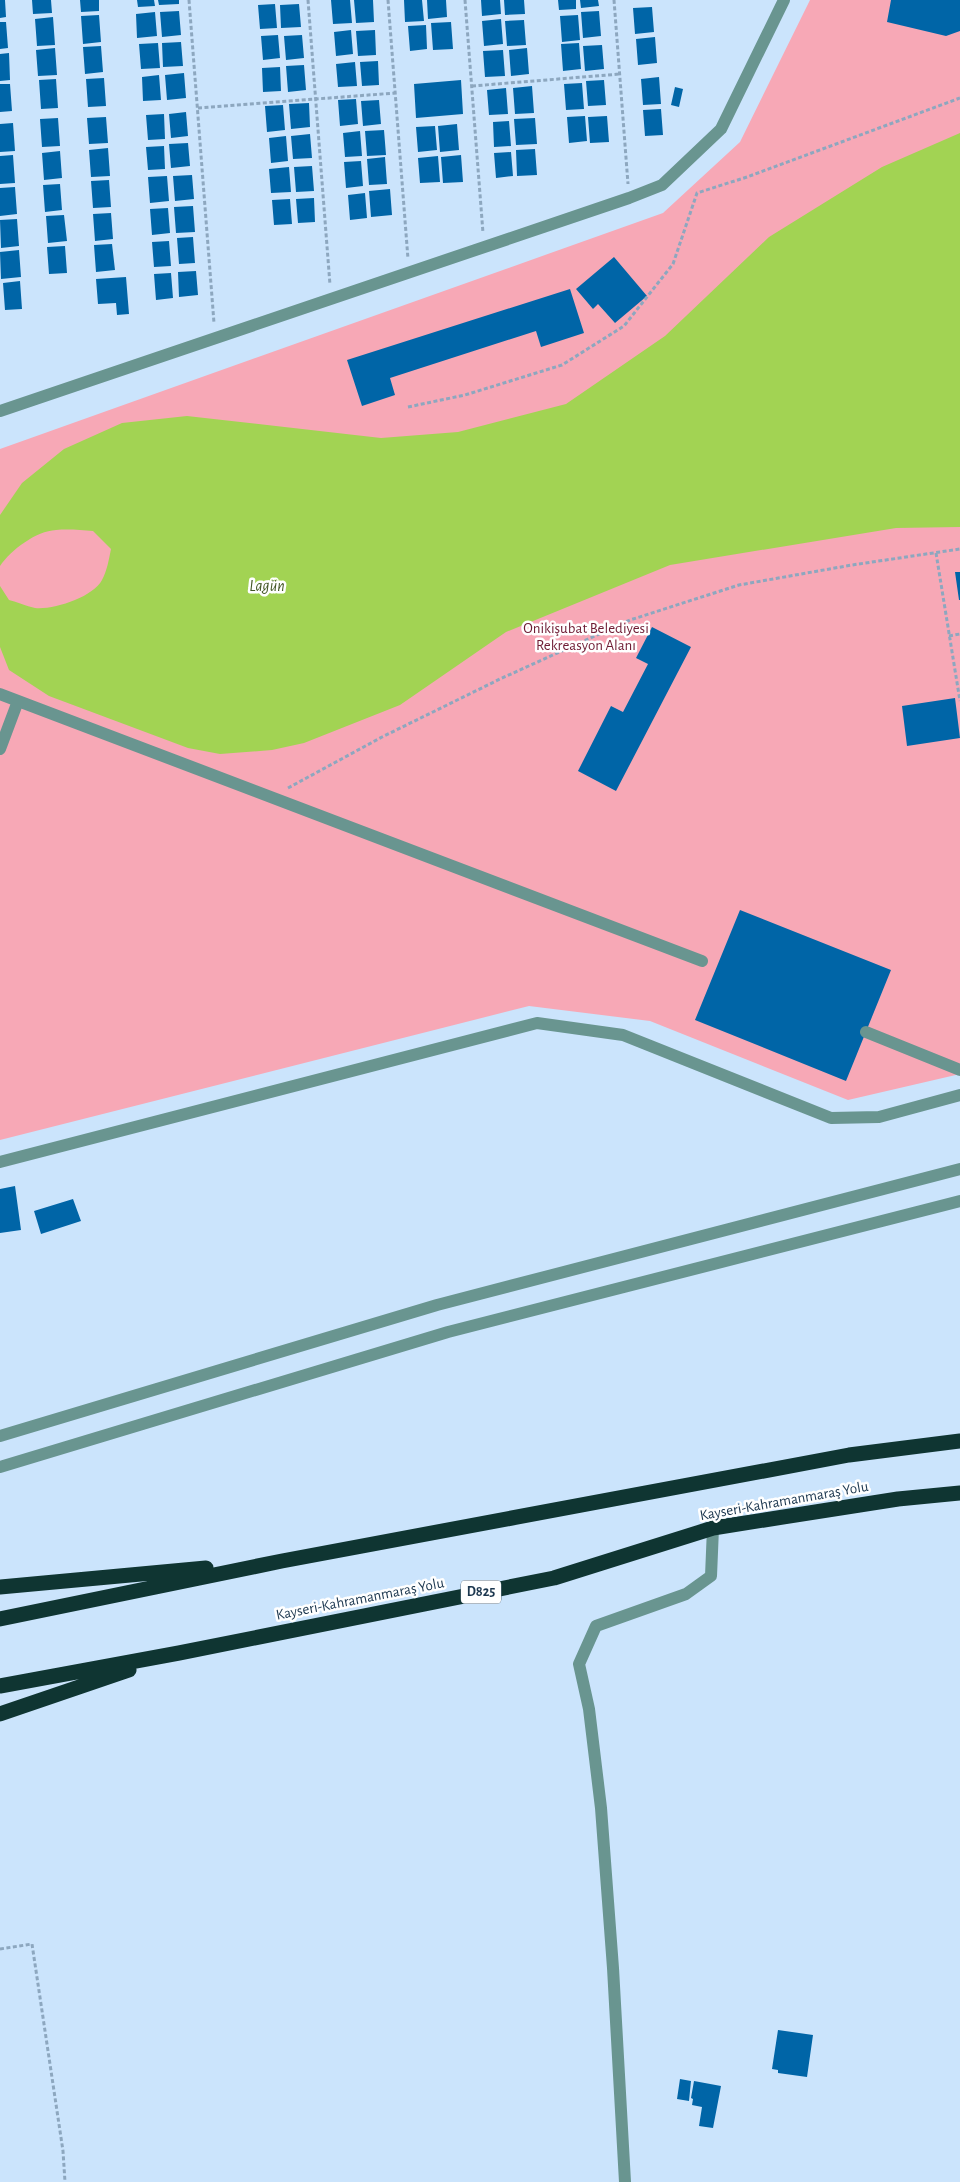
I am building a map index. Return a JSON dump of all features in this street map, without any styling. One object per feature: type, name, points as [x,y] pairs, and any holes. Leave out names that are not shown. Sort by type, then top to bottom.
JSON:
[{"type":"highway","points":[[0,1619],[282,1561],[848,1455],[960,1441]]},
{"type":"highway","name":"Kayseri-Kahramanmaraş Yolu","points":[[0,1686],[179,1653],[554,1578],[713,1528],[898,1499],[960,1493]]},
{"type":"highway","points":[[0,1588],[282,1561]]},
{"type":"highway","points":[[0,1714],[179,1653]]},
{"type":"street","points":[[0,410],[629,198],[662,185],[721,129],[784,0]]},
{"type":"street","points":[[0,694],[702,961]]},
{"type":"street","points":[[0,749],[18,701]]},
{"type":"street","points":[[0,1162],[537,1023],[623,1035],[830,1118],[879,1117],[960,1095]]},
{"type":"street","points":[[866,1032],[960,1070]]},
{"type":"street","points":[[0,1436],[437,1305],[960,1170]]},
{"type":"street","points":[[0,1467],[448,1332],[960,1201]]},
{"type":"street","points":[[625,2182],[613,1968],[601,1808],[588,1709],[579,1664],[596,1626],[686,1594],[711,1576],[713,1528]]},
{"type":"path","points":[[189,0],[215,338]]},
{"type":"path","points":[[308,0],[330,298]]},
{"type":"path","points":[[388,0],[409,272]]},
{"type":"path","points":[[465,0],[484,246]]},
{"type":"path","points":[[614,0],[629,198]]},
{"type":"path","points":[[472,86],[620,74]]},
{"type":"path","points":[[198,108],[395,93]]},
{"type":"path","points":[[408,407],[465,395],[562,365],[624,326],[673,264],[697,193],[747,177],[960,98]]},
{"type":"path","points":[[272,797],[382,737],[500,679],[630,620],[739,586],[960,549]]},
{"type":"path","points":[[936,552],[960,701]]},
{"type":"path","points":[[949,636],[960,634]]},
{"type":"path","points":[[0,1949],[32,1944],[63,2151],[64,2182]]},
{"type":"green space","name":"Onikişubat Belediyesi Rekreasyon Alanı","points":[[810,0],[960,0],[960,1074],[848,1100],[650,1021],[529,1006],[0,1140],[0,449],[663,213],[740,142]]},
{"type":"water","name":"Lagün","points":[[960,133],[960,527],[896,528],[670,565],[506,632],[400,705],[304,743],[272,750],[220,754],[188,748],[49,696],[9,670],[0,647],[0,586],[9,600],[35,608],[52,607],[62,605],[90,592],[102,580],[108,565],[111,549],[93,531],[56,530],[40,534],[25,542],[0,566],[0,515],[22,483],[64,449],[122,423],[187,416],[381,438],[458,432],[566,404],[665,336],[769,237],[882,167]]},
{"type":"building","points":[[0,0],[5,0],[6,17],[0,18]]},
{"type":"building","points":[[32,0],[51,0],[52,13],[33,14]]},
{"type":"building","points":[[80,0],[99,0],[99,11],[81,12]]},
{"type":"building","points":[[137,0],[154,0],[155,6],[138,7]]},
{"type":"building","points":[[158,0],[179,0],[179,4],[159,5]]},
{"type":"building","points":[[331,0],[350,0],[352,23],[333,24]]},
{"type":"building","points":[[354,0],[373,0],[374,22],[356,23]]},
{"type":"building","points":[[404,0],[422,0],[424,21],[405,22]]},
{"type":"building","points":[[427,0],[446,0],[447,17],[428,19]]},
{"type":"building","points":[[481,0],[500,0],[501,14],[482,16]]},
{"type":"building","points":[[504,0],[524,0],[525,14],[505,15]]},
{"type":"building","points":[[558,0],[576,0],[576,9],[559,10]]},
{"type":"building","points":[[580,0],[598,0],[599,6],[581,8]]},
{"type":"building","points":[[891,0],[960,0],[960,31],[946,36],[887,22]]},
{"type":"building","points":[[275,4],[277,28],[260,29],[258,5]]},
{"type":"building","points":[[299,4],[301,27],[281,28],[280,5]]},
{"type":"building","points":[[652,7],[654,32],[635,34],[633,8]]},
{"type":"building","points":[[179,11],[181,35],[162,37],[160,12]]},
{"type":"building","points":[[599,11],[601,36],[583,38],[581,12]]},
{"type":"building","points":[[155,12],[157,36],[137,38],[136,14]]},
{"type":"building","points":[[99,15],[101,42],[83,44],[81,16]]},
{"type":"building","points":[[578,15],[580,40],[562,42],[560,16]]},
{"type":"building","points":[[53,17],[55,45],[37,46],[35,19]]},
{"type":"building","points":[[501,19],[503,44],[484,46],[482,21]]},
{"type":"building","points":[[524,20],[526,45],[507,46],[505,21]]},
{"type":"building","points":[[0,22],[6,22],[8,48],[0,49]]},
{"type":"building","points":[[451,22],[453,49],[433,50],[431,23]]},
{"type":"building","points":[[426,25],[427,49],[410,51],[408,26]]},
{"type":"building","points":[[351,30],[353,54],[336,56],[334,32]]},
{"type":"building","points":[[375,30],[376,55],[358,56],[356,31]]},
{"type":"building","points":[[278,35],[280,58],[263,60],[261,36]]},
{"type":"building","points":[[302,35],[304,58],[286,60],[284,36]]},
{"type":"building","points":[[655,37],[657,63],[638,65],[636,39]]},
{"type":"building","points":[[181,42],[183,66],[163,67],[162,43]]},
{"type":"building","points":[[158,43],[160,68],[141,69],[139,44]]},
{"type":"building","points":[[579,43],[581,69],[563,71],[561,44]]},
{"type":"building","points":[[602,45],[604,69],[585,71],[583,46]]},
{"type":"building","points":[[101,46],[103,72],[85,74],[83,47]]},
{"type":"building","points":[[55,48],[57,75],[38,76],[36,50]]},
{"type":"building","points":[[527,48],[529,74],[511,76],[509,50]]},
{"type":"building","points":[[503,50],[505,76],[485,77],[483,51]]},
{"type":"building","points":[[9,53],[10,80],[0,81],[0,54]]},
{"type":"building","points":[[378,61],[379,85],[362,86],[360,62]]},
{"type":"building","points":[[355,62],[357,86],[338,87],[336,64]]},
{"type":"building","points":[[304,65],[306,90],[288,92],[286,66]]},
{"type":"building","points":[[280,67],[281,91],[263,92],[262,68]]},
{"type":"building","points":[[184,73],[186,98],[167,100],[165,75]]},
{"type":"building","points":[[159,75],[161,100],[143,101],[142,77]]},
{"type":"building","points":[[659,77],[661,104],[643,105],[641,79]]},
{"type":"building","points":[[104,78],[106,106],[88,107],[86,79]]},
{"type":"building","points":[[56,79],[58,108],[41,109],[39,80]]},
{"type":"building","points":[[461,80],[463,114],[416,118],[414,84]]},
{"type":"building","points":[[604,80],[606,105],[588,106],[586,81]]},
{"type":"building","points":[[582,83],[584,109],[566,110],[564,84]]},
{"type":"building","points":[[0,84],[10,84],[12,111],[0,112]]},
{"type":"building","points":[[532,86],[534,113],[515,114],[513,88]]},
{"type":"building","points":[[675,87],[683,89],[679,107],[671,105]]},
{"type":"building","points":[[506,88],[508,114],[489,115],[487,90]]},
{"type":"building","points":[[356,99],[358,124],[340,126],[338,100]]},
{"type":"building","points":[[379,100],[381,124],[363,126],[361,101]]},
{"type":"building","points":[[309,103],[310,127],[291,129],[289,104]]},
{"type":"building","points":[[283,105],[285,130],[267,132],[265,106]]},
{"type":"building","points":[[661,109],[663,135],[645,136],[643,110]]},
{"type":"building","points":[[186,112],[188,136],[171,138],[169,114]]},
{"type":"building","points":[[164,114],[165,139],[148,140],[146,115]]},
{"type":"building","points":[[585,116],[587,141],[569,143],[567,117]]},
{"type":"building","points":[[607,116],[609,142],[590,143],[588,117]]},
{"type":"building","points":[[106,117],[108,143],[89,144],[87,118]]},
{"type":"building","points":[[58,118],[60,146],[42,147],[40,119]]},
{"type":"building","points":[[535,118],[537,144],[516,145],[514,119]]},
{"type":"building","points":[[509,121],[511,146],[494,147],[493,122]]},
{"type":"building","points":[[13,123],[15,151],[0,152],[0,124]]},
{"type":"building","points":[[457,124],[459,150],[440,152],[438,126]]},
{"type":"building","points":[[435,126],[437,150],[418,152],[416,127]]},
{"type":"building","points":[[384,130],[386,155],[367,156],[365,131]]},
{"type":"building","points":[[360,131],[362,156],[345,157],[343,133]]},
{"type":"building","points":[[310,134],[312,158],[293,159],[291,136]]},
{"type":"building","points":[[286,136],[288,161],[271,163],[269,138]]},
{"type":"building","points":[[188,143],[190,166],[171,168],[169,144]]},
{"type":"building","points":[[164,146],[165,169],[148,170],[146,147]]},
{"type":"building","points":[[108,148],[110,176],[91,177],[89,150]]},
{"type":"building","points":[[535,149],[537,175],[517,176],[516,150]]},
{"type":"building","points":[[60,151],[62,178],[44,180],[42,153]]},
{"type":"building","points":[[511,152],[513,176],[496,178],[494,153]]},
{"type":"building","points":[[13,155],[15,183],[0,184],[0,156]]},
{"type":"building","points":[[461,155],[463,182],[443,183],[441,157]]},
{"type":"building","points":[[438,156],[440,182],[420,183],[418,158]]},
{"type":"building","points":[[385,157],[387,184],[369,185],[367,159]]},
{"type":"building","points":[[361,161],[363,186],[346,188],[344,162]]},
{"type":"building","points":[[312,166],[314,191],[296,192],[294,167]]},
{"type":"building","points":[[289,167],[291,192],[271,193],[269,169]]},
{"type":"building","points":[[192,175],[194,199],[175,201],[173,176]]},
{"type":"building","points":[[167,176],[169,201],[150,203],[148,177]]},
{"type":"building","points":[[109,180],[111,207],[93,208],[91,181]]},
{"type":"building","points":[[60,184],[62,210],[45,212],[43,185]]},
{"type":"building","points":[[15,187],[17,214],[0,216],[0,188]]},
{"type":"building","points":[[390,189],[392,215],[371,217],[369,191]]},
{"type":"building","points":[[365,193],[367,218],[350,220],[348,195]]},
{"type":"building","points":[[314,198],[315,222],[298,223],[296,199]]},
{"type":"building","points":[[290,199],[292,224],[274,225],[272,200]]},
{"type":"building","points":[[193,206],[195,232],[176,233],[174,207]]},
{"type":"building","points":[[168,208],[170,233],[152,235],[150,209]]},
{"type":"building","points":[[111,213],[113,239],[95,241],[93,214]]},
{"type":"building","points":[[64,215],[67,241],[48,243],[46,216]]},
{"type":"building","points":[[17,219],[19,246],[1,248],[0,220]]},
{"type":"building","points":[[193,237],[195,263],[179,264],[177,238]]},
{"type":"building","points":[[169,241],[171,266],[154,267],[152,242]]},
{"type":"building","points":[[112,244],[115,270],[96,272],[94,245]]},
{"type":"building","points":[[65,246],[67,273],[49,274],[47,247]]},
{"type":"building","points":[[19,250],[21,277],[1,279],[0,252]]},
{"type":"building","points":[[614,257],[647,296],[615,323],[598,304],[593,309],[576,289]]},
{"type":"building","points":[[196,271],[198,295],[179,297],[178,272]]},
{"type":"building","points":[[171,273],[173,298],[156,300],[154,274]]},
{"type":"building","points":[[126,277],[129,314],[117,315],[116,303],[98,304],[96,279]]},
{"type":"building","points":[[20,281],[22,309],[5,310],[3,283]]},
{"type":"building","points":[[570,289],[584,333],[541,347],[536,331],[390,378],[395,395],[362,406],[347,360]]},
{"type":"building","points":[[955,572],[960,572],[960,600],[959,600]]},
{"type":"building","points":[[652,627],[691,647],[616,791],[578,771],[611,706],[623,712],[648,664],[636,658]]},
{"type":"building","points":[[955,698],[960,738],[907,746],[902,706]]},
{"type":"building","points":[[740,910],[891,970],[846,1081],[695,1020]]},
{"type":"building","points":[[15,1186],[21,1230],[0,1233],[0,1189]]},
{"type":"building","points":[[73,1199],[81,1221],[41,1234],[34,1211]]},
{"type":"building","points":[[778,2030],[813,2035],[807,2077],[778,2073],[778,2070],[772,2069]]},
{"type":"building","points":[[680,2079],[691,2081],[689,2101],[677,2099]]},
{"type":"building","points":[[694,2081],[721,2086],[713,2128],[699,2126],[702,2107],[692,2105],[693,2099],[691,2098]]}]
